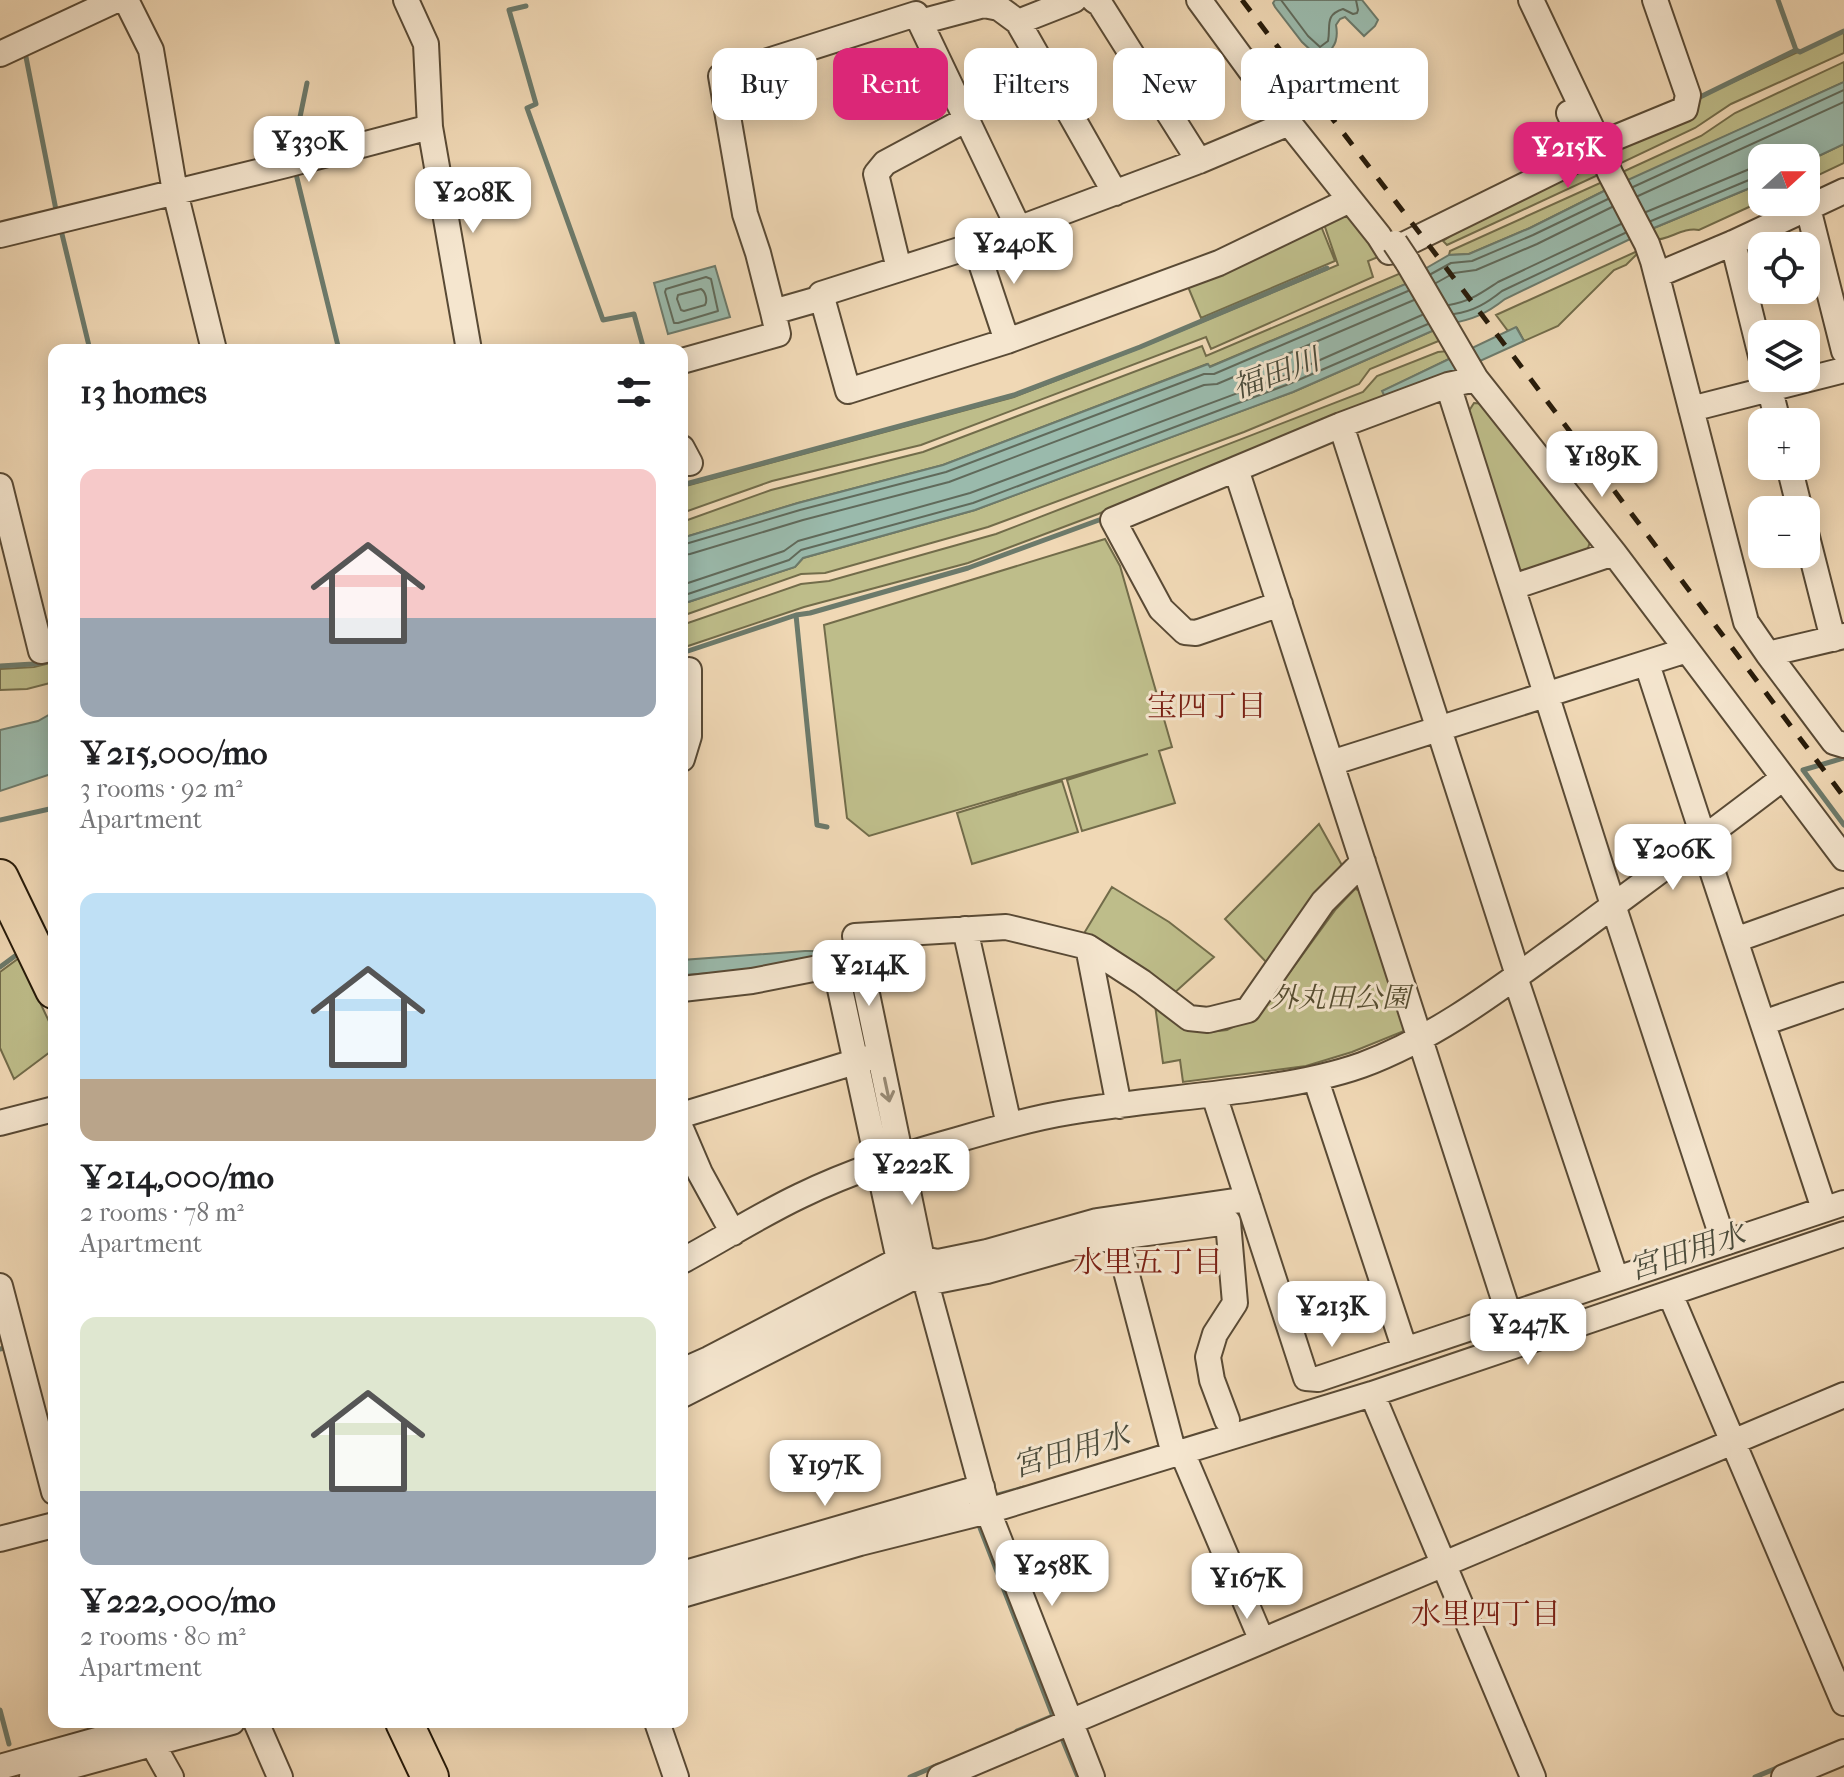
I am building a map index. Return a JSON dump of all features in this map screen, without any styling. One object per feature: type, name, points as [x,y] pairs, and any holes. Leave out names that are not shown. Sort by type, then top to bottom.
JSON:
[{"type":"highway","points":[[0,878],[48,978]]},
{"type":"highway","points":[[407,1728],[430,1777]]},
{"type":"street","points":[[0,54],[116,0]]},
{"type":"street","points":[[126,0],[151,50],[175,192],[213,344]]},
{"type":"street","points":[[406,0],[426,44],[430,127],[468,344]]},
{"type":"street","points":[[1018,22],[1074,0]]},
{"type":"street","points":[[1094,0],[1100,4],[1199,161]]},
{"type":"street","points":[[1199,0],[1389,252],[1574,161],[1579,152],[1579,135],[1548,68],[1561,62]]},
{"type":"street","points":[[1214,0],[1364,193],[1465,359],[1844,858]]},
{"type":"street","points":[[1531,0],[1613,179],[1647,244],[1746,622],[1834,742],[1844,745]]},
{"type":"street","points":[[1612,139],[1685,109],[1688,95],[1655,0]]},
{"type":"street","points":[[920,22],[984,5],[999,8],[1018,22],[1115,193]]},
{"type":"street","points":[[688,359],[778,334],[745,214],[721,76],[916,14],[964,113]]},
{"type":"street","points":[[899,269],[876,174],[885,163],[965,120]]},
{"type":"street","points":[[967,120],[1019,229]]},
{"type":"street","points":[[1289,123],[1199,161],[1019,229],[821,294],[848,391],[1007,341],[1219,263],[1350,200]]},
{"type":"street","points":[[0,235],[430,127]]},
{"type":"street","points":[[1820,202],[1844,191]]},
{"type":"street","points":[[1657,275],[1791,216]]},
{"type":"street","points":[[1810,216],[1844,351]]},
{"type":"street","points":[[1733,243],[1752,320]]},
{"type":"street","points":[[975,245],[1007,341]]},
{"type":"street","points":[[773,312],[822,298]]},
{"type":"street","points":[[1280,604],[1196,633],[1185,632],[1161,609],[1113,520],[1341,425],[1448,385],[1465,359]]},
{"type":"street","points":[[1820,374],[1844,370]]},
{"type":"street","points":[[1448,385],[1724,1243]]},
{"type":"street","points":[[1691,409],[1748,390]]},
{"type":"street","points":[[1341,425],[1616,1279]]},
{"type":"street","points":[[1236,469],[1509,1315]]},
{"type":"street","points":[[0,486],[41,651],[48,649]]},
{"type":"street","points":[[1513,587],[1614,553]]},
{"type":"street","points":[[1768,654],[1838,637],[1817,568]]},
{"type":"street","points":[[1331,763],[1687,650]]},
{"type":"street","points":[[1214,1095],[1306,1378],[1318,1379],[1834,1206],[1763,1023],[1647,664]]},
{"type":"street","points":[[688,670],[688,739]]},
{"type":"street","points":[[688,1258],[797,1197],[889,1160],[1009,1125],[1070,1112],[1316,1080],[1362,1065],[1420,1040],[1517,976],[1783,778]]},
{"type":"street","points":[[1092,1777],[985,1499],[915,1267],[868,1058],[860,959],[855,936],[1006,927],[1088,947],[1142,982],[1189,1018],[1208,1020],[1248,1010],[1323,902],[1363,862]]},
{"type":"street","points":[[1735,940],[1844,901]]},
{"type":"street","points":[[965,929],[1009,1125]]},
{"type":"street","points":[[1088,947],[1119,1106]]},
{"type":"street","points":[[688,988],[752,981],[860,959]]},
{"type":"street","points":[[835,966],[868,1058]]},
{"type":"street","points":[[1763,1023],[1844,995]]},
{"type":"street","points":[[688,1113],[868,1058]]},
{"type":"street","points":[[1316,1080],[1405,1350]]},
{"type":"street","points":[[0,1123],[48,1111]]},
{"type":"street","points":[[688,1145],[733,1233]]},
{"type":"street","points":[[688,1368],[915,1267],[987,1252],[1097,1221],[1248,1199]]},
{"type":"street","points":[[915,1267],[987,1271],[1096,1240],[1228,1222],[1235,1303],[1215,1334],[1208,1357],[1212,1380],[1227,1420]]},
{"type":"street","points":[[688,1573],[1178,1453],[1372,1394],[1844,1234]]},
{"type":"street","points":[[1117,1237],[1178,1453],[1262,1641]]},
{"type":"street","points":[[688,1392],[914,1277],[915,1267]]},
{"type":"street","points":[[0,1286],[48,1469]]},
{"type":"street","points":[[1670,1294],[1844,1703]]},
{"type":"street","points":[[1372,1394],[1533,1777]]},
{"type":"street","points":[[940,1777],[1844,1395]]},
{"type":"street","points":[[688,1593],[860,1543],[985,1499]]},
{"type":"street","points":[[0,1539],[48,1527]]},
{"type":"street","points":[[0,1767],[117,1728],[152,1731],[179,1728]]},
{"type":"street","points":[[259,1728],[280,1777]]},
{"type":"street","points":[[659,1728],[676,1777]]},
{"type":"street","points":[[32,1777],[152,1731]]},
{"type":"street","points":[[152,1731],[171,1777]]},
{"type":"street","points":[[1784,1777],[1844,1752]]},
{"type":"green space","points":[[1844,31],[1844,53],[1731,104],[1695,128],[1615,166],[1610,154],[1692,113],[1700,97]]},
{"type":"green space","points":[[1844,62],[1844,82],[1623,183],[1618,174],[1701,136],[1735,113]]},
{"type":"green space","points":[[1844,144],[1844,163],[1820,174],[1820,155]]},
{"type":"green space","points":[[1596,164],[1600,171],[1596,176],[1447,245],[1443,241],[1465,226]]},
{"type":"green space","points":[[1600,183],[1607,183],[1608,189],[1530,228],[1469,254],[1449,255],[1450,251]]},
{"type":"green space","points":[[1748,189],[1748,207],[1699,230],[1687,230],[1654,240],[1649,230]]},
{"type":"green space","points":[[1355,211],[1383,255],[1368,261],[1373,277],[1211,349],[1206,337],[921,445],[772,481],[688,511],[688,485],[1014,397],[1338,265],[1324,224]]},
{"type":"green space","points":[[1321,226],[1335,261],[1201,318],[1186,282]]},
{"type":"green space","points":[[1642,249],[1626,265],[1614,270],[1558,326],[1524,341],[1517,328],[1508,331],[1496,315]]},
{"type":"green space","points":[[1401,273],[1406,284],[1209,367],[1207,364],[943,465],[688,536],[688,520],[771,490],[923,452],[1202,346],[1206,356]]},
{"type":"green space","points":[[1434,330],[1441,340],[1370,369],[1359,384],[1244,432],[988,527],[825,573],[801,574],[688,614],[688,602],[795,567],[803,558],[975,510],[1293,392]]},
{"type":"green space","points":[[1448,351],[1451,358],[1383,391],[1385,397],[1098,514],[968,563],[804,607],[688,646],[688,623],[801,584],[829,581],[996,534],[1363,392],[1377,376]]},
{"type":"green space","points":[[1474,403],[1486,404],[1590,542],[1587,551],[1524,573],[1516,569],[1467,414]]},
{"type":"green space","points":[[1105,539],[1120,566],[1172,747],[1159,751],[1175,803],[1082,831],[1067,780],[1148,754],[869,836],[847,818],[824,625]]},
{"type":"green space","points":[[48,664],[48,684],[27,689],[0,690],[0,669]]},
{"type":"green space","points":[[1062,781],[1078,832],[972,864],[957,813]]},
{"type":"green space","points":[[1319,824],[1344,869],[1268,964],[1225,919]]},
{"type":"green space","points":[[1112,887],[1169,922],[1214,957],[1172,995],[1117,951],[1083,935]]},
{"type":"green space","name":"外丸田公園","points":[[1355,889],[1365,892],[1409,1029],[1306,1066],[1183,1082],[1180,1060],[1163,1063],[1155,1005],[1195,1029],[1210,1032],[1227,1030],[1249,1019],[1268,1002],[1336,909]]},
{"type":"green space","points":[[19,958],[48,1019],[48,1054],[14,1079],[0,1048],[0,972]]},
{"type":"water","points":[[1275,0],[1362,0],[1378,20],[1364,36],[1345,17],[1340,19],[1331,48],[1308,48],[1273,3]]},
{"type":"water","name":"福田川","points":[[1844,82],[1844,144],[1820,155],[1820,144],[1748,144],[1748,189],[1649,230],[1505,299],[1478,316],[1448,324],[1293,392],[975,510],[803,558],[795,567],[688,602],[688,536],[943,465],[1208,364],[1210,367],[1406,284],[1449,255],[1469,254],[1608,189]]},
{"type":"water","points":[[715,266],[730,317],[668,334],[654,283]]},
{"type":"water","points":[[1516,327],[1524,341],[1474,361],[1460,371],[1385,397],[1382,391]]},
{"type":"water","points":[[48,715],[48,775],[0,791],[0,730],[38,721]]},
{"type":"water","points":[[830,951],[830,956],[745,971],[688,975],[688,960]]},
{"type":"waterway","points":[[1778,0],[1796,50]]},
{"type":"waterway","points":[[526,6],[509,10],[536,104],[527,108],[603,320],[634,314],[642,344]]},
{"type":"waterway","points":[[1698,98],[1796,50],[1800,52],[1844,31]]},
{"type":"waterway","points":[[25,52],[56,210]]},
{"type":"waterway","points":[[292,156],[307,83]]},
{"type":"waterway","points":[[296,174],[338,344]]},
{"type":"waterway","points":[[61,230],[89,344]]},
{"type":"waterway","points":[[688,483],[1014,395],[1140,347],[1327,268]]},
{"type":"waterway","points":[[688,651],[796,615],[968,568],[1099,520]]},
{"type":"waterway","points":[[796,615],[817,825],[827,827]]},
{"type":"waterway","points":[[0,666],[45,662]]},
{"type":"waterway","points":[[1844,758],[1803,770],[1844,825]]},
{"type":"waterway","points":[[0,820],[48,809]]},
{"type":"waterway","points":[[0,967],[15,956]]},
{"type":"waterway","points":[[0,1349],[4,1348]]},
{"type":"waterway","name":"宮田用水","points":[[991,1497],[1024,1488]]},
{"type":"waterway","points":[[977,1520],[1053,1716],[1017,1731]]},
{"type":"waterway","points":[[0,1710],[9,1744]]},
{"type":"waterway","points":[[1061,1736],[1078,1777]]},
{"type":"waterway","points":[[910,1777],[938,1765]]},
{"type":"waterway","points":[[1755,1777],[1782,1766]]},
{"type":"railway","points":[[1242,0],[1844,797]]},
{"type":"district","name":"宝四丁目","points":[[1207,706]]},
{"type":"district","name":"水里五丁目","points":[[1148,1262]]},
{"type":"district","name":"水里四丁目","points":[[1486,1614]]}]
